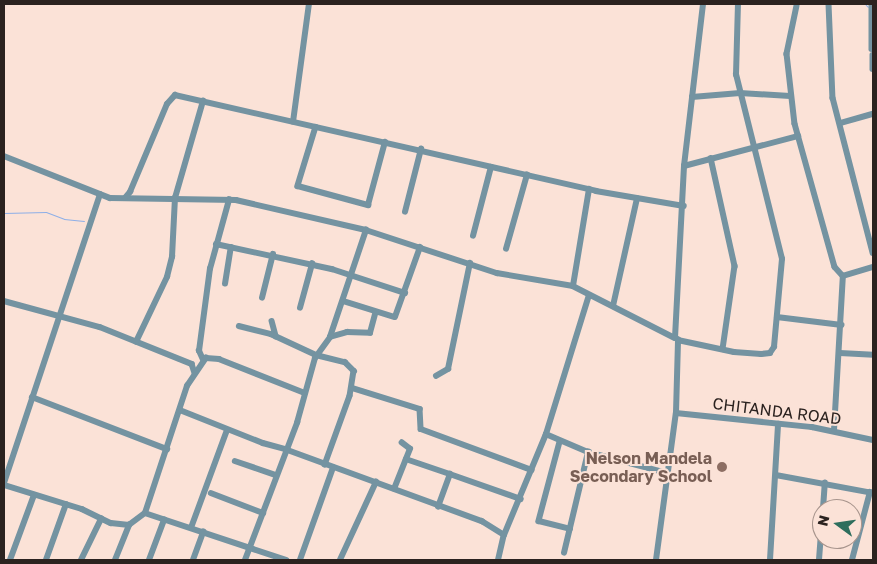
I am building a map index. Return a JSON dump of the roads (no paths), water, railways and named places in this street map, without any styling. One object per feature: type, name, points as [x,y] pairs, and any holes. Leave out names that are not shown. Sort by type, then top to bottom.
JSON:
[{"type":"street","points":[[293,122],[309,4]]},
{"type":"street","points":[[656,560],[676,413],[684,166],[703,4]]},
{"type":"street","points":[[4,154],[100,195],[125,198],[229,200],[253,203],[366,230],[498,273],[573,286],[677,339],[723,349],[770,353],[774,347],[782,258],[740,93],[735,58],[738,4]]},
{"type":"street","points":[[829,4],[832,87],[873,254]]},
{"type":"street","points":[[872,4],[873,69]]},
{"type":"street","points":[[797,6],[788,48],[790,96],[798,136],[835,266],[843,276],[842,325],[834,430]]},
{"type":"street","points":[[692,97],[740,93],[790,96]]},
{"type":"street","points":[[125,198],[130,192],[170,98],[174,95],[421,149],[589,189],[684,206]]},
{"type":"street","points":[[136,342],[170,264],[175,198],[203,101]]},
{"type":"street","points":[[841,123],[873,114]]},
{"type":"street","points":[[316,127],[298,186],[353,202],[371,203],[385,142]]},
{"type":"street","points":[[684,166],[754,146],[798,136]]},
{"type":"street","points":[[405,212],[421,149]]},
{"type":"street","points":[[711,158],[735,266],[723,349]]},
{"type":"street","points":[[473,236],[491,167]]},
{"type":"street","points":[[506,249],[528,175]]},
{"type":"street","points":[[573,286],[589,189]]},
{"type":"street","points":[[100,195],[4,484],[66,504],[101,519],[129,525]]},
{"type":"street","points":[[613,306],[637,199]]},
{"type":"street","points":[[203,360],[199,351],[216,244],[229,200]]},
{"type":"street","points":[[245,560],[248,547],[285,448],[297,423],[316,355],[330,337],[366,230]]},
{"type":"street","points":[[216,244],[273,254],[352,274],[405,293]]},
{"type":"street","points":[[343,302],[375,314],[395,317],[420,247]]},
{"type":"street","points":[[225,284],[232,248]]},
{"type":"street","points":[[262,298],[273,254]]},
{"type":"street","points":[[300,308],[312,264]]},
{"type":"street","points":[[436,376],[448,369],[470,264]]},
{"type":"street","points":[[843,276],[873,267]]},
{"type":"street","points":[[498,560],[504,535],[521,499],[546,434],[590,295]]},
{"type":"street","points":[[4,301],[100,327],[192,364],[195,373]]},
{"type":"street","points":[[330,337],[347,332],[370,333],[375,314]]},
{"type":"street","points":[[777,317],[842,325]]},
{"type":"street","points":[[272,321],[276,336]]},
{"type":"street","points":[[238,326],[276,336],[285,343],[316,355],[348,364],[355,375],[324,464]]},
{"type":"street","points":[[840,352],[873,355]]},
{"type":"street","points":[[115,560],[129,525],[145,514],[187,386],[203,360],[209,357],[219,359],[305,393]]},
{"type":"street","points":[[352,388],[420,410],[421,429],[532,470]]},
{"type":"street","points":[[32,397],[167,449]]},
{"type":"street","points":[[180,410],[227,430],[285,448],[333,468],[488,524],[504,535]]},
{"type":"street","name":"CHITANDA ROAD","points":[[676,413],[834,430],[873,440]]},
{"type":"street","points":[[770,560],[778,424]]},
{"type":"street","points":[[191,528],[227,430]]},
{"type":"street","points":[[546,434],[560,442],[588,452],[667,473]]},
{"type":"street","points":[[560,442],[539,522],[570,529]]},
{"type":"street","points":[[394,489],[409,447],[402,443]]},
{"type":"street","points":[[564,553],[588,452]]},
{"type":"street","points":[[406,459],[521,499]]},
{"type":"street","points":[[235,461],[276,476]]},
{"type":"street","points":[[300,560],[333,468]]},
{"type":"street","points":[[438,507],[450,474]]},
{"type":"street","points":[[776,475],[872,492],[852,560]]},
{"type":"street","points":[[340,560],[376,482]]},
{"type":"street","points":[[824,499],[825,483]]},
{"type":"street","points":[[211,494],[262,513]]},
{"type":"street","points":[[10,560],[34,495]]},
{"type":"street","points":[[46,560],[66,504]]},
{"type":"street","points":[[145,514],[286,560]]},
{"type":"street","points":[[81,560],[101,519]]},
{"type":"street","points":[[149,560],[164,520]]},
{"type":"street","points":[[193,560],[203,532]]},
{"type":"waterway","points":[[865,4],[868,7]]},
{"type":"waterway","points":[[4,213],[46,212],[64,219],[84,221]]},
{"type":"place","name":"Nelson Mandela Secondary School","points":[[722,467]]}]
